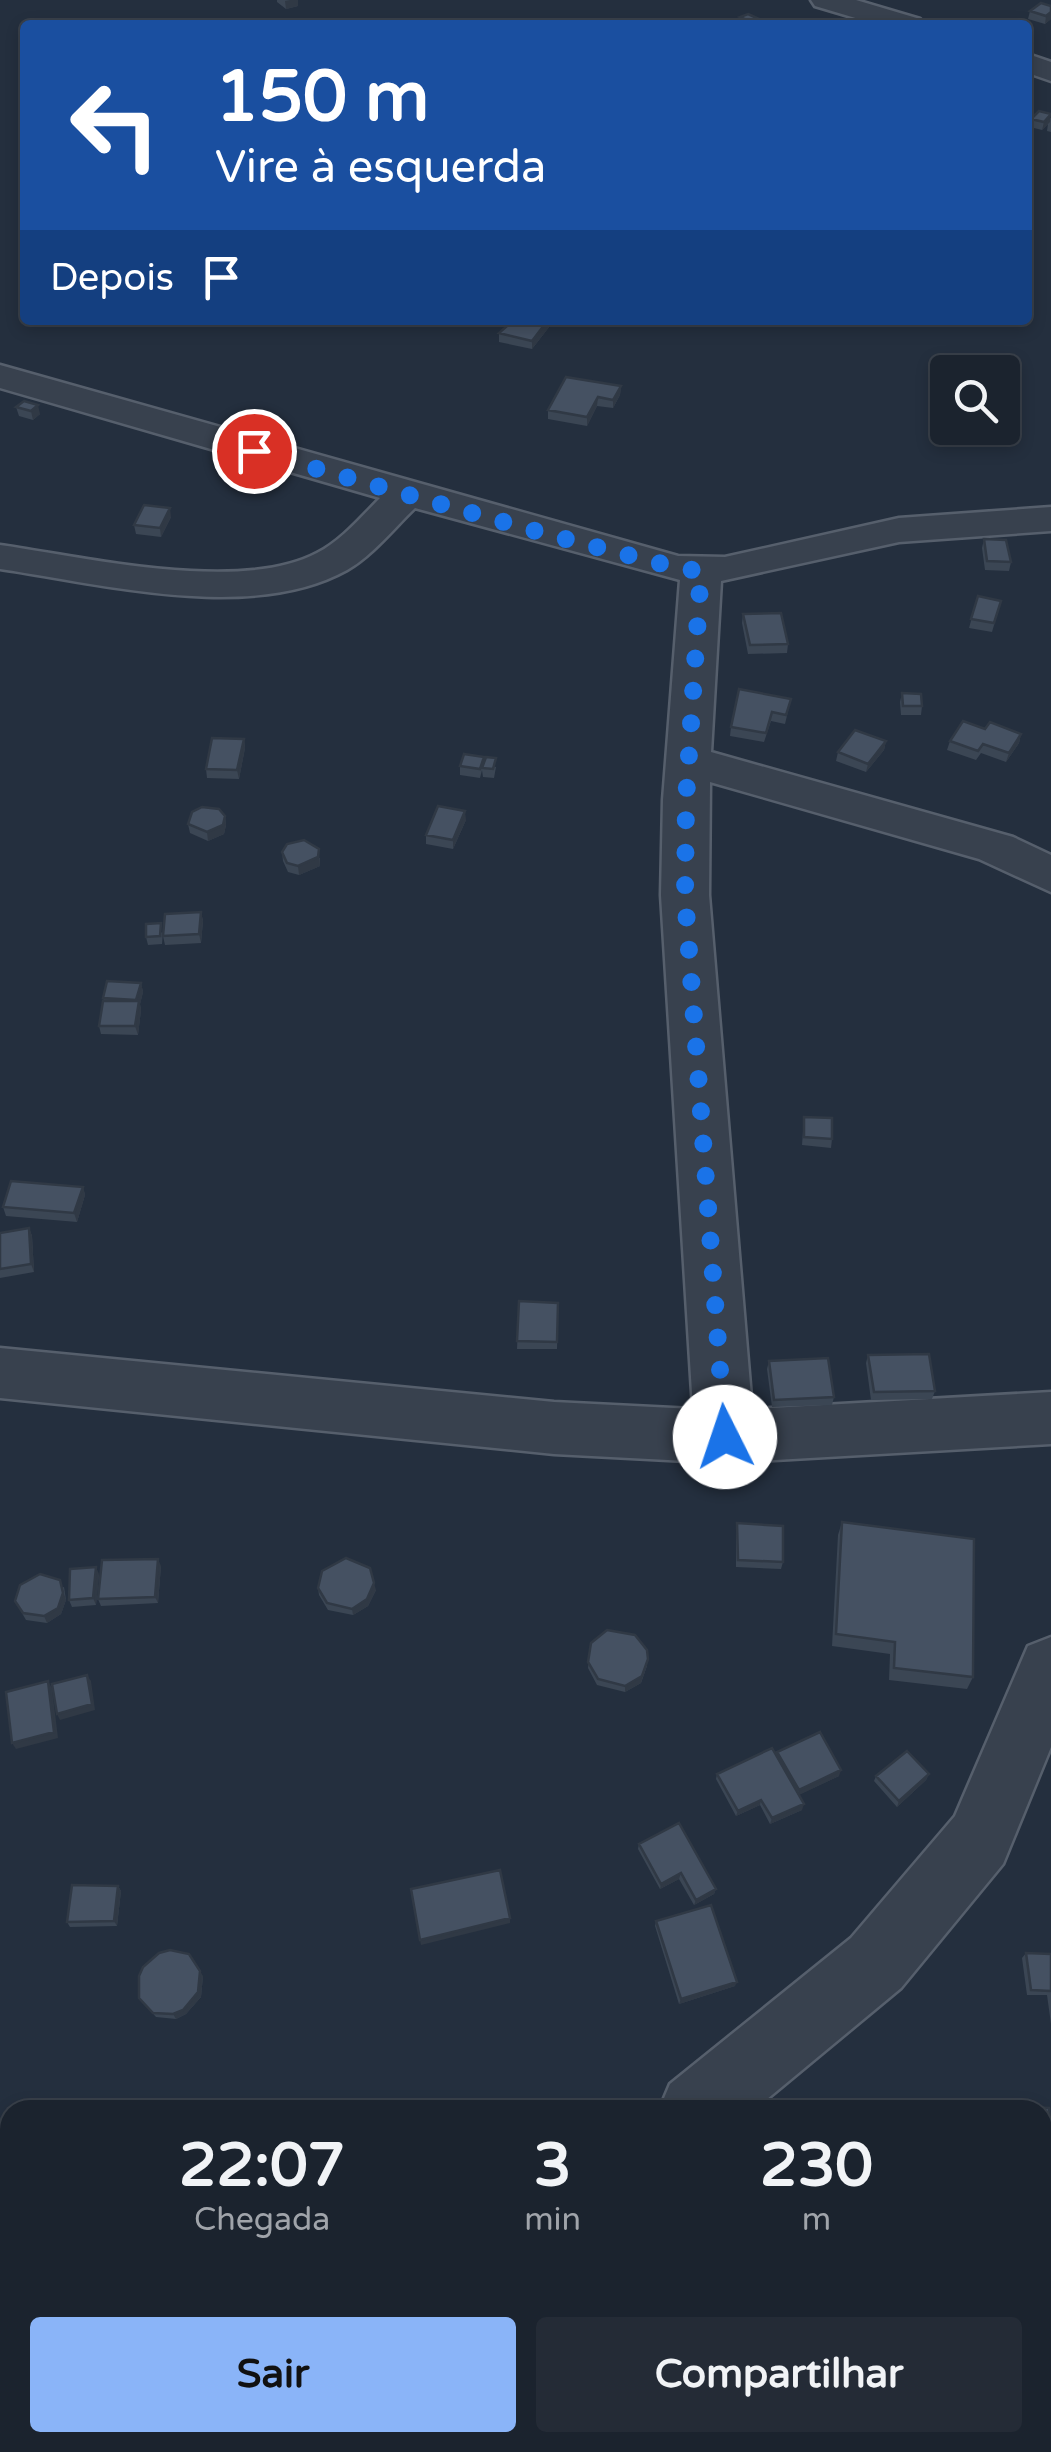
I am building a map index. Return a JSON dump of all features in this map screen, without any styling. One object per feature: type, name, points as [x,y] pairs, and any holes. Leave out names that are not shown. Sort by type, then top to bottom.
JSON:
[{"type":"street","points":[[825,0],[893,20]]},
{"type":"street","points":[[0,376],[407,494],[659,564],[701,571],[899,530],[1051,518]]},
{"type":"street","points":[[0,558],[213,584],[294,579],[332,562],[407,494]]},
{"type":"street","points":[[701,571],[685,896],[725,1437]]},
{"type":"street","points":[[689,761],[978,842],[1051,874]]},
{"type":"street","points":[[0,1373],[554,1428],[725,1437],[1051,1418]]},
{"type":"street","points":[[708,2100],[876,1963],[979,1840],[1051,1668]]},
{"type":"building","points":[[1041,3],[1051,6],[1046,16],[1030,11]]},
{"type":"building","points":[[748,14],[759,19],[747,20],[740,17]]},
{"type":"building","points":[[1039,111],[1051,114],[1044,122],[1032,118]]},
{"type":"building","points":[[508,325],[544,325],[532,341],[499,333]]},
{"type":"building","points":[[566,377],[621,386],[613,400],[598,397],[587,417],[548,410]]},
{"type":"building","points":[[24,401],[38,405],[31,411],[16,407]]},
{"type":"building","points":[[144,505],[170,508],[160,528],[134,525]]},
{"type":"building","points":[[984,539],[1006,540],[1011,562],[987,561]]},
{"type":"building","points":[[978,596],[1001,601],[994,623],[971,619]]},
{"type":"building","points":[[781,613],[788,644],[750,645],[743,614]]},
{"type":"building","points":[[739,689],[791,699],[786,715],[772,712],[766,733],[731,727]]},
{"type":"building","points":[[902,693],[921,694],[922,706],[903,706]]},
{"type":"building","points":[[963,721],[985,729],[990,722],[1021,734],[1009,753],[983,744],[978,751],[950,741]]},
{"type":"building","points":[[855,730],[886,741],[868,764],[838,752]]},
{"type":"building","points":[[212,738],[244,739],[237,770],[206,769]]},
{"type":"building","points":[[464,754],[484,757],[480,769],[460,766]]},
{"type":"building","points":[[486,757],[496,758],[493,769],[482,768]]},
{"type":"building","points":[[438,806],[465,811],[453,840],[426,835]]},
{"type":"building","points":[[202,807],[219,809],[225,816],[223,825],[207,832],[188,824],[192,812]]},
{"type":"building","points":[[304,840],[319,849],[318,857],[298,866],[287,863],[282,852],[287,844]]},
{"type":"building","points":[[201,912],[199,934],[163,936],[165,914]]},
{"type":"building","points":[[161,923],[160,936],[146,937],[146,924]]},
{"type":"building","points":[[107,981],[141,983],[136,1000],[103,998]]},
{"type":"building","points":[[103,1001],[139,1001],[135,1026],[99,1026]]},
{"type":"building","points":[[804,1117],[832,1118],[832,1139],[804,1137]]},
{"type":"building","points":[[11,1181],[83,1187],[74,1213],[3,1207]]},
{"type":"building","points":[[29,1228],[31,1264],[0,1269],[0,1233]]},
{"type":"building","points":[[519,1301],[558,1303],[557,1342],[517,1341]]},
{"type":"building","points":[[929,1354],[935,1391],[874,1392],[868,1355]]},
{"type":"building","points":[[828,1358],[834,1397],[774,1400],[769,1361]]},
{"type":"building","points":[[842,1522],[974,1539],[973,1677],[894,1668],[895,1642],[836,1634]]},
{"type":"building","points":[[737,1523],[783,1526],[783,1562],[738,1560]]},
{"type":"building","points":[[346,1558],[370,1568],[374,1583],[367,1599],[352,1609],[327,1603],[318,1588],[322,1571]]},
{"type":"building","points":[[158,1559],[155,1597],[98,1599],[102,1560]]},
{"type":"building","points":[[96,1567],[93,1598],[69,1600],[70,1569]]},
{"type":"building","points":[[40,1574],[60,1580],[63,1593],[58,1608],[44,1616],[23,1613],[15,1601],[20,1585]]},
{"type":"building","points":[[607,1630],[635,1635],[647,1650],[642,1676],[625,1686],[598,1679],[588,1662],[591,1643]]},
{"type":"building","points":[[87,1675],[92,1704],[57,1714],[52,1684]]},
{"type":"building","points":[[48,1681],[54,1732],[12,1743],[6,1692]]},
{"type":"building","points":[[820,1732],[841,1770],[799,1790],[777,1752]]},
{"type":"building","points":[[772,1748],[804,1804],[772,1818],[761,1800],[738,1811],[717,1774]]},
{"type":"building","points":[[907,1751],[929,1774],[899,1801],[876,1776]]},
{"type":"building","points":[[679,1823],[716,1889],[696,1900],[681,1873],[661,1884],[639,1844]]},
{"type":"building","points":[[500,1870],[510,1918],[420,1940],[411,1889]]},
{"type":"building","points":[[72,1885],[118,1886],[114,1921],[67,1922]]},
{"type":"building","points":[[711,1905],[737,1982],[681,1999],[656,1921]]},
{"type":"building","points":[[170,1950],[189,1954],[200,1971],[198,1992],[183,2010],[153,2013],[139,1998],[139,1976],[159,1953]]},
{"type":"building","points":[[1026,1953],[1051,1954],[1051,1991],[1031,1990]]},
{"type":"route","points":[[254,451],[546,534],[701,571],[686,800],[685,896],[725,1437]]}]
